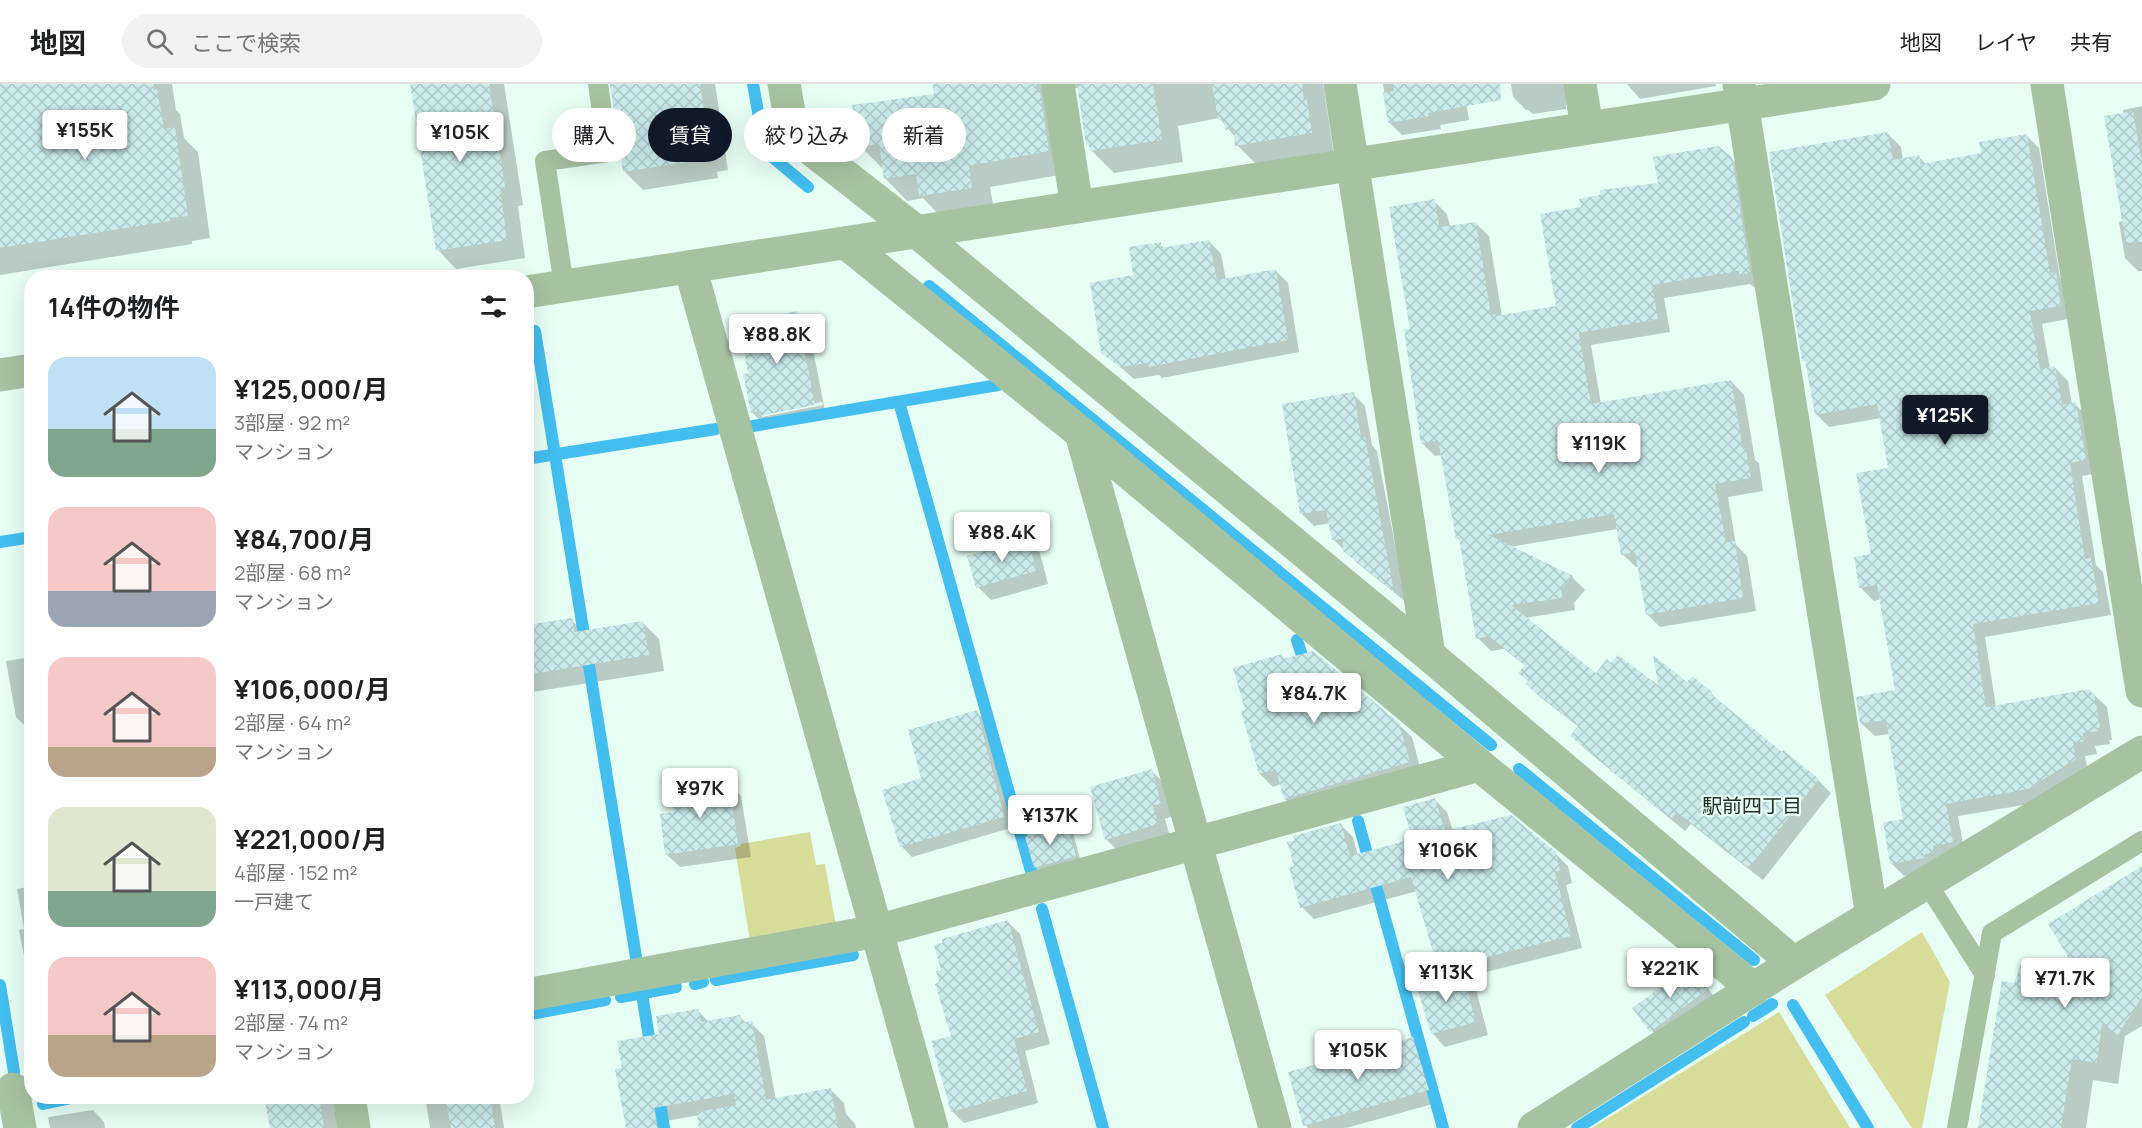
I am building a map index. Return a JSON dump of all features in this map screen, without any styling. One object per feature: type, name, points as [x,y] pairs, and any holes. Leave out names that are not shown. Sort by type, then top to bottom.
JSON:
[{"type":"street","points":[[784,84],[793,135],[917,232],[1429,655],[1794,963]]},
{"type":"street","points":[[1058,84],[1077,207]]},
{"type":"street","points":[[1340,84],[1429,655]]},
{"type":"street","points":[[1580,84],[1587,128]]},
{"type":"street","points":[[534,291],[1587,128],[1741,94],[1874,84]]},
{"type":"street","points":[[2047,84],[2142,691]]},
{"type":"street","points":[[1741,94],[1872,916]]},
{"type":"street","points":[[846,243],[1081,433],[1479,765],[1754,989]]},
{"type":"street","points":[[690,267],[932,1128]]},
{"type":"street","points":[[0,375],[24,371]]},
{"type":"street","points":[[1081,433],[1275,1128]]},
{"type":"street","points":[[1534,1128],[1794,963],[2142,752]]},
{"type":"street","points":[[534,994],[877,931],[1479,765]]},
{"type":"street","points":[[15,1089],[20,1128]]},
{"type":"street","points":[[350,1104],[354,1128]]},
{"type":"lane","points":[[564,286],[545,161],[608,152],[598,84]]},
{"type":"lane","points":[[1957,1128],[1992,933],[2142,841]]},
{"type":"lane","points":[[1927,883],[1984,975]]},
{"type":"green space","points":[[810,832],[816,865],[825,864],[836,926],[750,942],[735,848],[741,844]]},
{"type":"green space","points":[[1922,932],[1950,982],[1922,1128],[1912,1128],[1825,995]]},
{"type":"green space","points":[[1779,1012],[1850,1128],[1592,1128]]},
{"type":"building","points":[[0,84],[153,84],[154,90],[157,89],[164,129],[175,127],[188,216],[170,218],[170,221],[0,248]]},
{"type":"building","points":[[410,84],[489,84],[505,187],[500,188],[507,240],[436,251]]},
{"type":"building","points":[[610,84],[700,84],[704,108],[648,108],[648,162],[687,162],[623,172],[622,162],[636,162],[636,108],[614,108]]},
{"type":"building","points":[[932,84],[1036,84],[1037,92],[1040,91],[1049,151],[969,166],[972,188],[919,196],[916,174],[884,179],[879,144],[870,145],[870,108],[852,108],[852,105],[934,94]]},
{"type":"building","points":[[1153,84],[1162,140],[1090,151],[1089,144],[1086,145],[1077,85]]},
{"type":"building","points":[[1212,84],[1302,84],[1312,133],[1235,146],[1233,128],[1225,130],[1224,119],[1218,120]]},
{"type":"building","points":[[1393,84],[1500,84],[1501,100],[1428,113],[1429,116],[1388,123],[1383,93],[1394,91]]},
{"type":"building","points":[[2133,111],[2142,163],[2142,242],[2126,243],[2104,116]]},
{"type":"building","points":[[1888,132],[1893,160],[1919,155],[1921,164],[1981,153],[1979,142],[2027,134],[2050,273],[2056,272],[2061,306],[2030,311],[2040,369],[2055,366],[2062,405],[2076,402],[2086,460],[2070,463],[2085,559],[2091,558],[2099,603],[1973,624],[1986,707],[2090,689],[2091,694],[2094,693],[2100,727],[2097,728],[2098,731],[2083,733],[2085,741],[2073,743],[2076,759],[2028,789],[1946,804],[1953,842],[1933,846],[1934,853],[1925,854],[1925,858],[1890,864],[1883,822],[1903,819],[1886,720],[1860,724],[1856,697],[1895,690],[1877,585],[1859,588],[1854,557],[1871,554],[1856,473],[1888,468],[1877,404],[1815,415],[1805,360],[1802,361],[1769,152]]},
{"type":"building","points":[[1718,146],[1732,157],[1750,273],[1739,275],[1739,271],[1652,285],[1658,319],[1579,333],[1591,404],[1731,380],[1743,449],[1746,449],[1751,478],[1715,484],[1726,542],[1735,541],[1743,598],[1646,615],[1635,552],[1621,555],[1614,514],[1489,535],[1573,576],[1561,589],[1563,598],[1511,605],[1596,673],[1607,659],[1611,663],[1618,655],[1658,685],[1653,655],[1687,682],[1692,676],[1782,752],[1783,750],[1819,779],[1749,868],[1677,812],[1671,819],[1610,770],[1570,736],[1578,726],[1525,684],[1528,681],[1518,673],[1525,665],[1489,636],[1476,639],[1459,538],[1456,539],[1438,440],[1421,444],[1404,330],[1410,329],[1389,207],[1435,199],[1439,227],[1476,222],[1491,315],[1556,306],[1540,214],[1581,207],[1579,199],[1600,195],[1600,190],[1658,183],[1653,157]]},
{"type":"building","points":[[1209,240],[1217,280],[1276,269],[1288,340],[1149,367],[1148,363],[1120,367],[1101,353],[1090,283],[1133,275],[1129,247],[1161,242],[1161,248]]},
{"type":"building","points":[[797,311],[815,405],[760,416],[759,411],[751,413],[743,374],[748,373],[743,345],[749,343],[744,322]]},
{"type":"building","points":[[1354,392],[1361,437],[1365,437],[1394,592],[1343,551],[1342,539],[1332,540],[1326,510],[1300,514],[1282,404]]},
{"type":"building","points":[[1028,539],[1036,571],[976,588],[967,556]]},
{"type":"building","points":[[572,618],[574,632],[643,621],[649,655],[534,674],[534,624]]},
{"type":"building","points":[[1313,651],[1399,723],[1410,762],[1284,799],[1276,770],[1259,774],[1241,711],[1245,710],[1233,668],[1282,654],[1283,659]]},
{"type":"building","points":[[977,710],[1004,817],[900,847],[882,790],[921,778],[908,730]]},
{"type":"building","points":[[1152,769],[1161,803],[1153,806],[1158,824],[1105,840],[1090,787]]},
{"type":"building","points":[[729,781],[738,844],[665,855],[660,814],[674,812],[671,789]]},
{"type":"building","points":[[1435,798],[1445,831],[1511,815],[1556,852],[1560,871],[1555,872],[1571,936],[1438,969],[1411,877],[1300,908],[1289,867],[1294,866],[1287,842],[1295,840],[1293,836],[1341,823],[1350,856],[1412,839],[1403,807]]},
{"type":"building","points":[[1067,825],[1076,856],[1034,868],[1025,837]]},
{"type":"building","points":[[2142,866],[2142,997],[2118,1035],[2102,1024],[2097,1063],[2072,1059],[2061,1128],[1978,1128],[2002,981],[2014,983],[2023,959],[2082,980],[2048,924]]},
{"type":"building","points":[[1008,920],[1039,1032],[1014,1039],[1027,1091],[951,1112],[931,1041],[951,1036],[935,984],[939,982],[936,971],[941,970],[934,945],[942,943],[942,939]]},
{"type":"building","points":[[1462,971],[1476,1022],[1431,1034],[1416,984]]},
{"type":"building","points":[[1683,971],[1694,971],[1708,989],[1650,1032],[1632,1008]]},
{"type":"building","points":[[698,1009],[701,1022],[740,1015],[742,1023],[752,1021],[766,1100],[831,1088],[838,1128],[699,1128],[697,1112],[736,1105],[734,1094],[654,1108],[657,1128],[626,1128],[615,1069],[622,1068],[617,1041],[659,1034],[656,1016]]},
{"type":"building","points":[[1413,1037],[1429,1090],[1303,1126],[1288,1072]]},
{"type":"building","points":[[266,1104],[320,1104],[324,1128],[270,1128]]},
{"type":"building","points":[[446,1104],[491,1104],[495,1128],[451,1128]]},
{"type":"waterway","points":[[753,84],[765,151],[808,187]]},
{"type":"waterway","points":[[929,286],[1491,745]]},
{"type":"waterway","points":[[535,331],[636,957]]},
{"type":"waterway","points":[[753,426],[998,385]]},
{"type":"waterway","points":[[899,402],[1031,871]]},
{"type":"waterway","points":[[534,458],[716,429]]},
{"type":"waterway","points":[[0,542],[24,538]]},
{"type":"waterway","points":[[1297,640],[1306,668]]},
{"type":"waterway","points":[[1519,769],[1754,960]]},
{"type":"waterway","points":[[1358,821],[1443,1128]]},
{"type":"waterway","points":[[1042,909],[1103,1128]]},
{"type":"waterway","points":[[716,980],[853,955]]},
{"type":"waterway","points":[[695,984],[703,982]]},
{"type":"waterway","points":[[0,985],[14,1072]]},
{"type":"waterway","points":[[621,997],[676,987]]},
{"type":"waterway","points":[[642,994],[651,1050]]},
{"type":"waterway","points":[[534,1013],[605,1000]]},
{"type":"waterway","points":[[1753,1016],[1772,1004]]},
{"type":"waterway","points":[[1793,1005],[1868,1128]]},
{"type":"waterway","points":[[1577,1128],[1744,1022]]},
{"type":"waterway","points":[[658,1091],[664,1128]]},
{"type":"district","name":"駅前四丁目","points":[[1752,805]]}]
